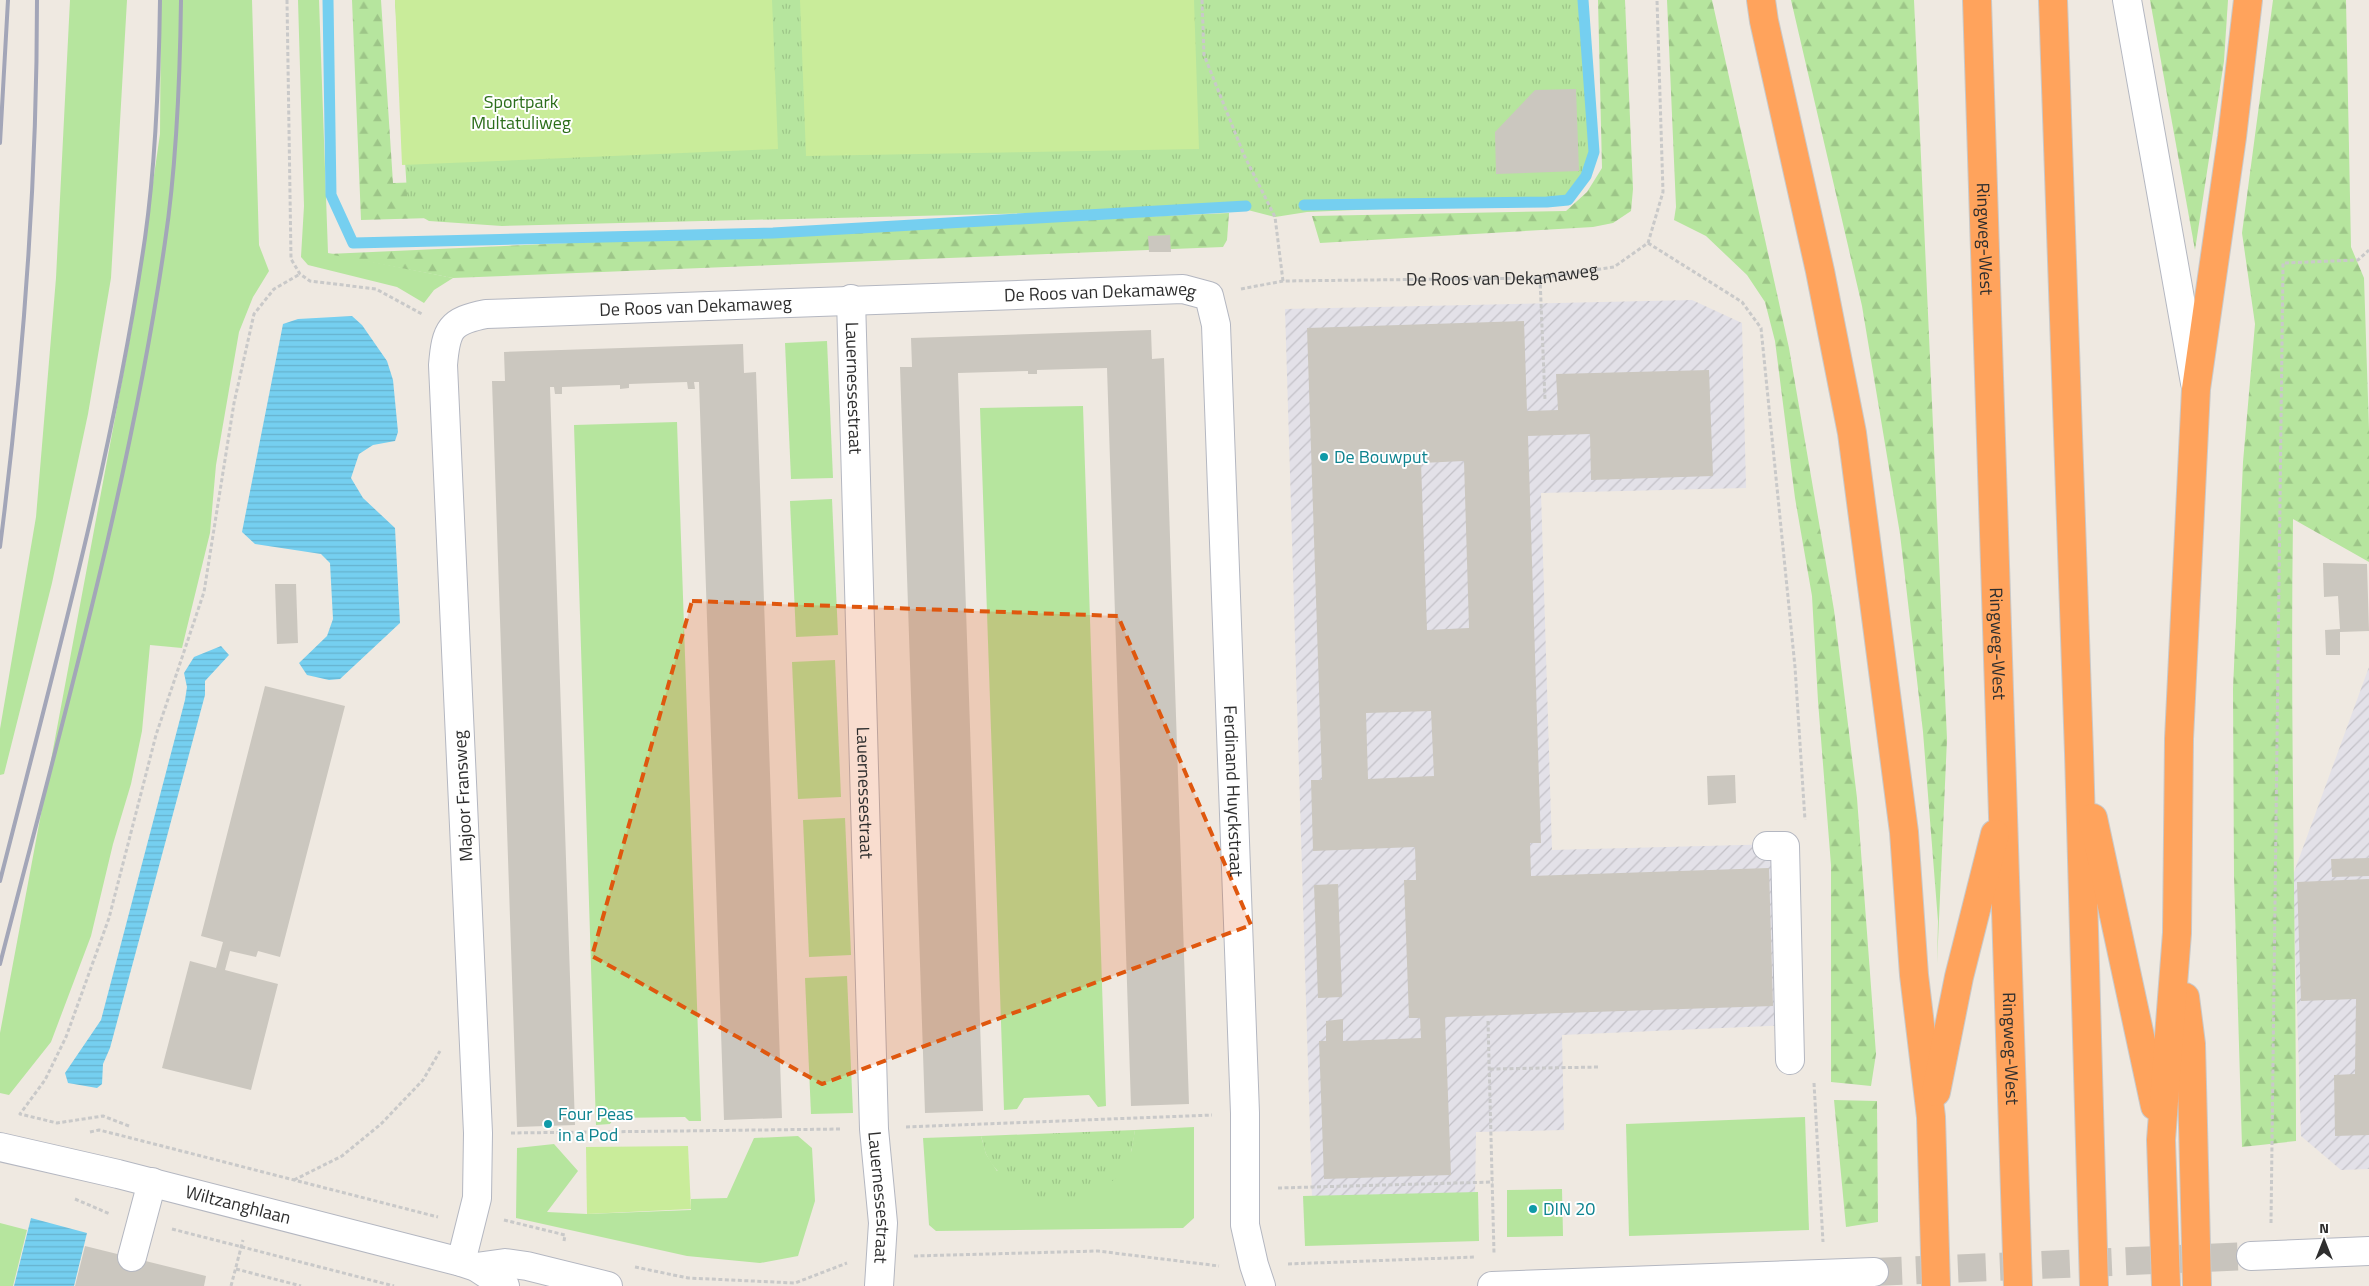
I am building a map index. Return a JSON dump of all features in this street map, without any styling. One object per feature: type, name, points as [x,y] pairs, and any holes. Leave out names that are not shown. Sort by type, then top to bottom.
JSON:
[{"type":"highway","points":[[1761,0],[1764,21],[1820,271],[1852,433],[1904,832],[1914,975],[1931,1117],[1936,1286]]},
{"type":"highway","name":"Ringweg-West","points":[[1977,0],[2018,1286]]},
{"type":"highway","points":[[2053,0],[2079,753],[2094,1286]]},
{"type":"highway","points":[[2166,1286],[2161,1140],[2177,933],[2178,739],[2196,389],[2232,137],[2248,0]]},
{"type":"highway","points":[[2079,753],[2143,1045],[2161,1140]]},
{"type":"highway","points":[[1931,1117],[1959,977],[2003,804]]},
{"type":"highway","points":[[2177,933],[2190,1044],[2197,1286]]},
{"type":"street","points":[[2127,0],[2196,389]]},
{"type":"street","name":"De Roos van Dekamaweg","points":[[451,330],[460,321],[486,314],[851,299],[1182,289],[1209,296]]},
{"type":"street","name":"Ferdinand Huyckstraat","points":[[1209,296],[1216,325],[1245,1113],[1245,1226],[1258,1276]]},
{"type":"street","name":"Lauernessestraat","points":[[851,299],[874,1128],[883,1223],[880,1286]]},
{"type":"street","name":"Majoor Fransweg","points":[[451,330],[445,348],[443,365],[478,1133],[477,1198],[468,1264]]},
{"type":"street","points":[[1768,846],[1785,846],[1790,1060]]},
{"type":"street","name":"Wiltzanghlaan","points":[[0,1146],[152,1182],[468,1264],[527,1266],[608,1286]]},
{"type":"street","points":[[132,1257],[152,1182]]},
{"type":"street","points":[[2251,1256],[2369,1251]]},
{"type":"street","name":"Wiltzanghlaan","points":[[468,1264],[505,1286]]},
{"type":"street","points":[[1492,1286],[1675,1283],[1874,1272]]},
{"type":"path","points":[[287,0],[290,258],[300,274],[310,281],[376,289],[451,330]]},
{"type":"path","points":[[1202,0],[1204,56],[1244,155],[1275,217],[1283,281]]},
{"type":"path","points":[[1657,0],[1663,192],[1648,243],[1742,302],[1761,328],[1795,666],[1806,828]]},
{"type":"path","name":"De Roos van Dekamaweg","points":[[1209,296],[1283,281],[1540,278],[1614,267],[1648,243]]},
{"type":"path","points":[[2271,1226],[2283,263],[2358,260],[2369,250]]},
{"type":"path","points":[[130,1126],[103,1116],[57,1123],[20,1114],[45,1080],[66,1037],[109,918],[156,735],[204,592],[234,403],[254,314],[274,289],[300,274]]},
{"type":"path","points":[[1540,278],[1545,400]]},
{"type":"path","points":[[1488,1020],[1494,1256]]},
{"type":"path","points":[[293,1180],[342,1156],[381,1124],[423,1080],[442,1046]]},
{"type":"path","points":[[1490,1069],[1599,1067]]},
{"type":"path","points":[[1814,1078],[1823,1245],[1830,1244]]},
{"type":"path","points":[[260,1172],[472,1226]]},
{"type":"path","points":[[1245,1189],[1493,1182]]},
{"type":"path","points":[[231,1286],[241,1247],[394,1286]]},
{"type":"path","points":[[630,1265],[688,1278],[795,1282],[864,1257],[1098,1251],[1212,1266],[1258,1276],[1475,1257]]},
{"type":"path","points":[[236,1269],[301,1286]]},
{"type":"highlighted area","points":[[692,601],[1118,616],[1251,925],[822,1084],[592,956]]},
{"type":"shaded area","points":[[1692,300],[1742,323],[1746,488],[1541,493],[1552,850],[1782,844],[1789,1025],[1562,1035],[1564,1130],[1476,1132],[1475,1197],[1312,1198],[1285,309]]},
{"type":"shaded area","points":[[2369,667],[2369,1169],[2341,1170],[2301,1136],[2293,875]]},
{"type":"green space","points":[[70,0],[127,0],[111,278],[88,414],[52,583],[4,774],[0,775],[0,729],[36,517],[56,278]]},
{"type":"green space","points":[[161,0],[252,0],[259,245],[269,271],[253,297],[239,332],[216,465],[210,533],[182,648],[150,645],[142,731],[131,784],[113,844],[91,936],[51,1042],[9,1095],[0,1093],[0,1033],[132,327],[160,134]]},
{"type":"green space","points":[[298,0],[319,0],[328,253],[453,278],[434,290],[424,303],[397,287],[308,265],[301,257],[304,206]]},
{"type":"green space","points":[[352,0],[381,0],[393,183],[1228,157],[1245,195],[361,220]]},
{"type":"green space","name":"Sportpark Multatuliweg","points":[[395,0],[1579,0],[1593,166],[1585,183],[1576,192],[1547,202],[1307,212],[1275,217],[1240,208],[502,226],[429,221],[408,209]]},
{"type":"green space","points":[[395,0],[772,0],[778,149],[402,165]]},
{"type":"green space","points":[[800,0],[1194,0],[1199,149],[806,156]]},
{"type":"green space","points":[[1598,0],[1625,0],[1633,189],[1631,211],[1613,223],[1593,227],[1320,243],[1312,216],[1566,211],[1587,192],[1602,168]]},
{"type":"green space","points":[[1667,0],[1712,0],[1789,348],[1834,610],[1857,798],[1876,1054],[1871,1086],[1831,1082],[1831,865],[1812,596],[1795,498],[1775,341],[1765,302],[1747,275],[1706,236],[1674,220],[1676,207]]},
{"type":"green space","points":[[1791,0],[1914,0],[1947,739],[1937,964],[1938,921],[1923,732],[1900,534],[1862,306]]},
{"type":"green space","points":[[2150,0],[2228,0],[2224,61],[2195,250]]},
{"type":"green space","points":[[2273,0],[2346,0],[2351,247],[2364,278],[2369,430],[2369,562],[2293,519],[2292,675],[2296,1141],[2242,1147],[2234,876],[2233,689],[2243,462],[2255,324],[2242,233]]},
{"type":"green space","points":[[1229,213],[1227,240],[1223,247],[453,278],[328,254]]},
{"type":"green space","points":[[827,341],[833,478],[791,479],[785,343]]},
{"type":"green space","points":[[1083,406],[1106,1106],[1098,1107],[1089,1095],[1024,1098],[1017,1109],[1004,1110],[980,408]]},
{"type":"green space","points":[[677,422],[701,1121],[689,1121],[685,1117],[614,1118],[610,1124],[596,1125],[574,425]]},
{"type":"green space","points":[[832,499],[838,635],[796,637],[790,501]]},
{"type":"green space","points":[[835,660],[841,797],[798,799],[792,662]]},
{"type":"green space","points":[[845,818],[851,955],[809,957],[803,820]]},
{"type":"green space","points":[[847,976],[853,1113],[811,1114],[805,978]]},
{"type":"green space","points":[[1834,1100],[1877,1101],[1878,1222],[1846,1227]]},
{"type":"green space","points":[[1805,1117],[1809,1230],[1629,1236],[1626,1124]]},
{"type":"green space","points":[[1194,1127],[1194,1218],[1183,1228],[936,1231],[929,1225],[923,1138],[981,1136],[986,1154],[997,1171],[1131,1152],[1135,1130]]},
{"type":"green space","points":[[1135,1130],[1128,1160],[1115,1179],[1088,1193],[1058,1200],[1044,1198],[1024,1191],[1006,1179],[991,1163],[986,1154],[981,1136]]},
{"type":"green space","points":[[798,1136],[812,1148],[815,1201],[798,1256],[760,1263],[687,1256],[516,1218],[517,1148],[554,1144],[578,1171],[547,1212],[587,1214],[691,1210],[691,1199],[727,1198],[754,1138]]},
{"type":"green space","points":[[688,1146],[691,1209],[587,1214],[586,1147]]},
{"type":"green space","points":[[1562,1189],[1563,1236],[1507,1237],[1507,1190]]},
{"type":"green space","points":[[1478,1192],[1479,1241],[1305,1246],[1303,1196]]},
{"type":"green space","points":[[0,1223],[27,1230],[13,1286],[0,1286]]},
{"type":"water","points":[[352,316],[362,325],[387,361],[393,380],[398,432],[395,441],[373,445],[359,454],[351,478],[363,498],[395,528],[400,623],[340,679],[329,680],[307,675],[299,663],[327,636],[333,619],[330,563],[321,554],[255,544],[242,532],[283,324],[298,319]]},
{"type":"water","points":[[221,646],[229,655],[205,681],[205,695],[110,1048],[103,1064],[102,1084],[97,1088],[68,1083],[65,1073],[101,1020],[185,700],[187,687],[184,673],[194,657]]},
{"type":"water","points":[[31,1218],[87,1233],[74,1286],[14,1286]]},
{"type":"building","points":[[1576,89],[1579,171],[1496,174],[1495,132],[1535,90]]},
{"type":"building","points":[[1170,235],[1171,252],[1149,252],[1148,236]]},
{"type":"building","points":[[1524,321],[1527,411],[1558,410],[1556,374],[1709,370],[1713,476],[1591,480],[1590,434],[1528,436],[1541,843],[1530,843],[1531,876],[1769,868],[1773,1006],[1445,1017],[1451,1175],[1324,1179],[1319,1041],[1326,1041],[1326,1021],[1343,1019],[1343,1041],[1421,1038],[1420,1018],[1409,1018],[1404,880],[1416,880],[1415,847],[1313,851],[1311,780],[1322,780],[1307,328]],"holes":[[[1464,461],[1469,628],[1427,630],[1421,463]],[[1431,711],[1434,776],[1368,779],[1366,713]]]},
{"type":"building","points":[[1151,330],[1152,359],[1164,358],[1189,1104],[1131,1106],[1107,368],[1037,370],[1037,374],[1028,374],[1028,371],[958,373],[983,1111],[925,1113],[900,367],[912,367],[911,338]]},
{"type":"building","points":[[743,344],[744,373],[756,372],[782,1118],[724,1120],[699,382],[694,382],[695,389],[688,389],[687,382],[629,384],[629,388],[620,389],[620,385],[562,387],[562,394],[555,394],[554,387],[550,387],[575,1125],[517,1127],[492,381],[505,381],[504,352]]},
{"type":"building","points":[[2323,563],[2367,564],[2369,631],[2340,632],[2340,655],[2326,655],[2325,630],[2340,629],[2338,596],[2324,597]]},
{"type":"building","points":[[275,584],[296,584],[298,643],[277,644]]},
{"type":"building","points":[[265,686],[345,706],[280,957],[258,951],[256,957],[230,951],[225,970],[278,984],[251,1090],[162,1068],[190,961],[216,968],[223,942],[201,936]]},
{"type":"building","points":[[1735,775],[1736,803],[1708,805],[1707,776]]},
{"type":"building","points":[[2369,858],[2369,876],[2332,877],[2331,859]]},
{"type":"building","points":[[2369,879],[2369,1135],[2335,1136],[2334,1075],[2355,1074],[2356,999],[2301,1001],[2297,882]]},
{"type":"building","points":[[1338,884],[1342,997],[1318,998],[1314,885]]},
{"type":"building","points":[[85,1246],[206,1276],[204,1286],[75,1286]]},
{"type":"waterway","points":[[328,0],[331,195],[353,243],[773,233],[1246,206]]},
{"type":"waterway","points":[[1304,205],[1547,202],[1568,200],[1586,176],[1594,152],[1583,0]]},
{"type":"tunnel","points":[[1874,1272],[2251,1256]]},
{"type":"railway","points":[[0,143],[8,0]]},
{"type":"railway","points":[[0,547],[22,343],[27,274],[34,137],[37,0]]},
{"type":"railway","points":[[0,881],[81,561],[132,319],[152,179],[158,89],[160,0]]},
{"type":"railway","points":[[0,964],[70,695],[133,424],[150,333],[169,212],[179,91],[181,0]]},
{"type":"place","name":"De Bouwput","points":[[1324,457]]},
{"type":"place","name":"Four Peas in a Pod","points":[[548,1124]]},
{"type":"place","name":"DIN 20","points":[[1533,1209]]}]
